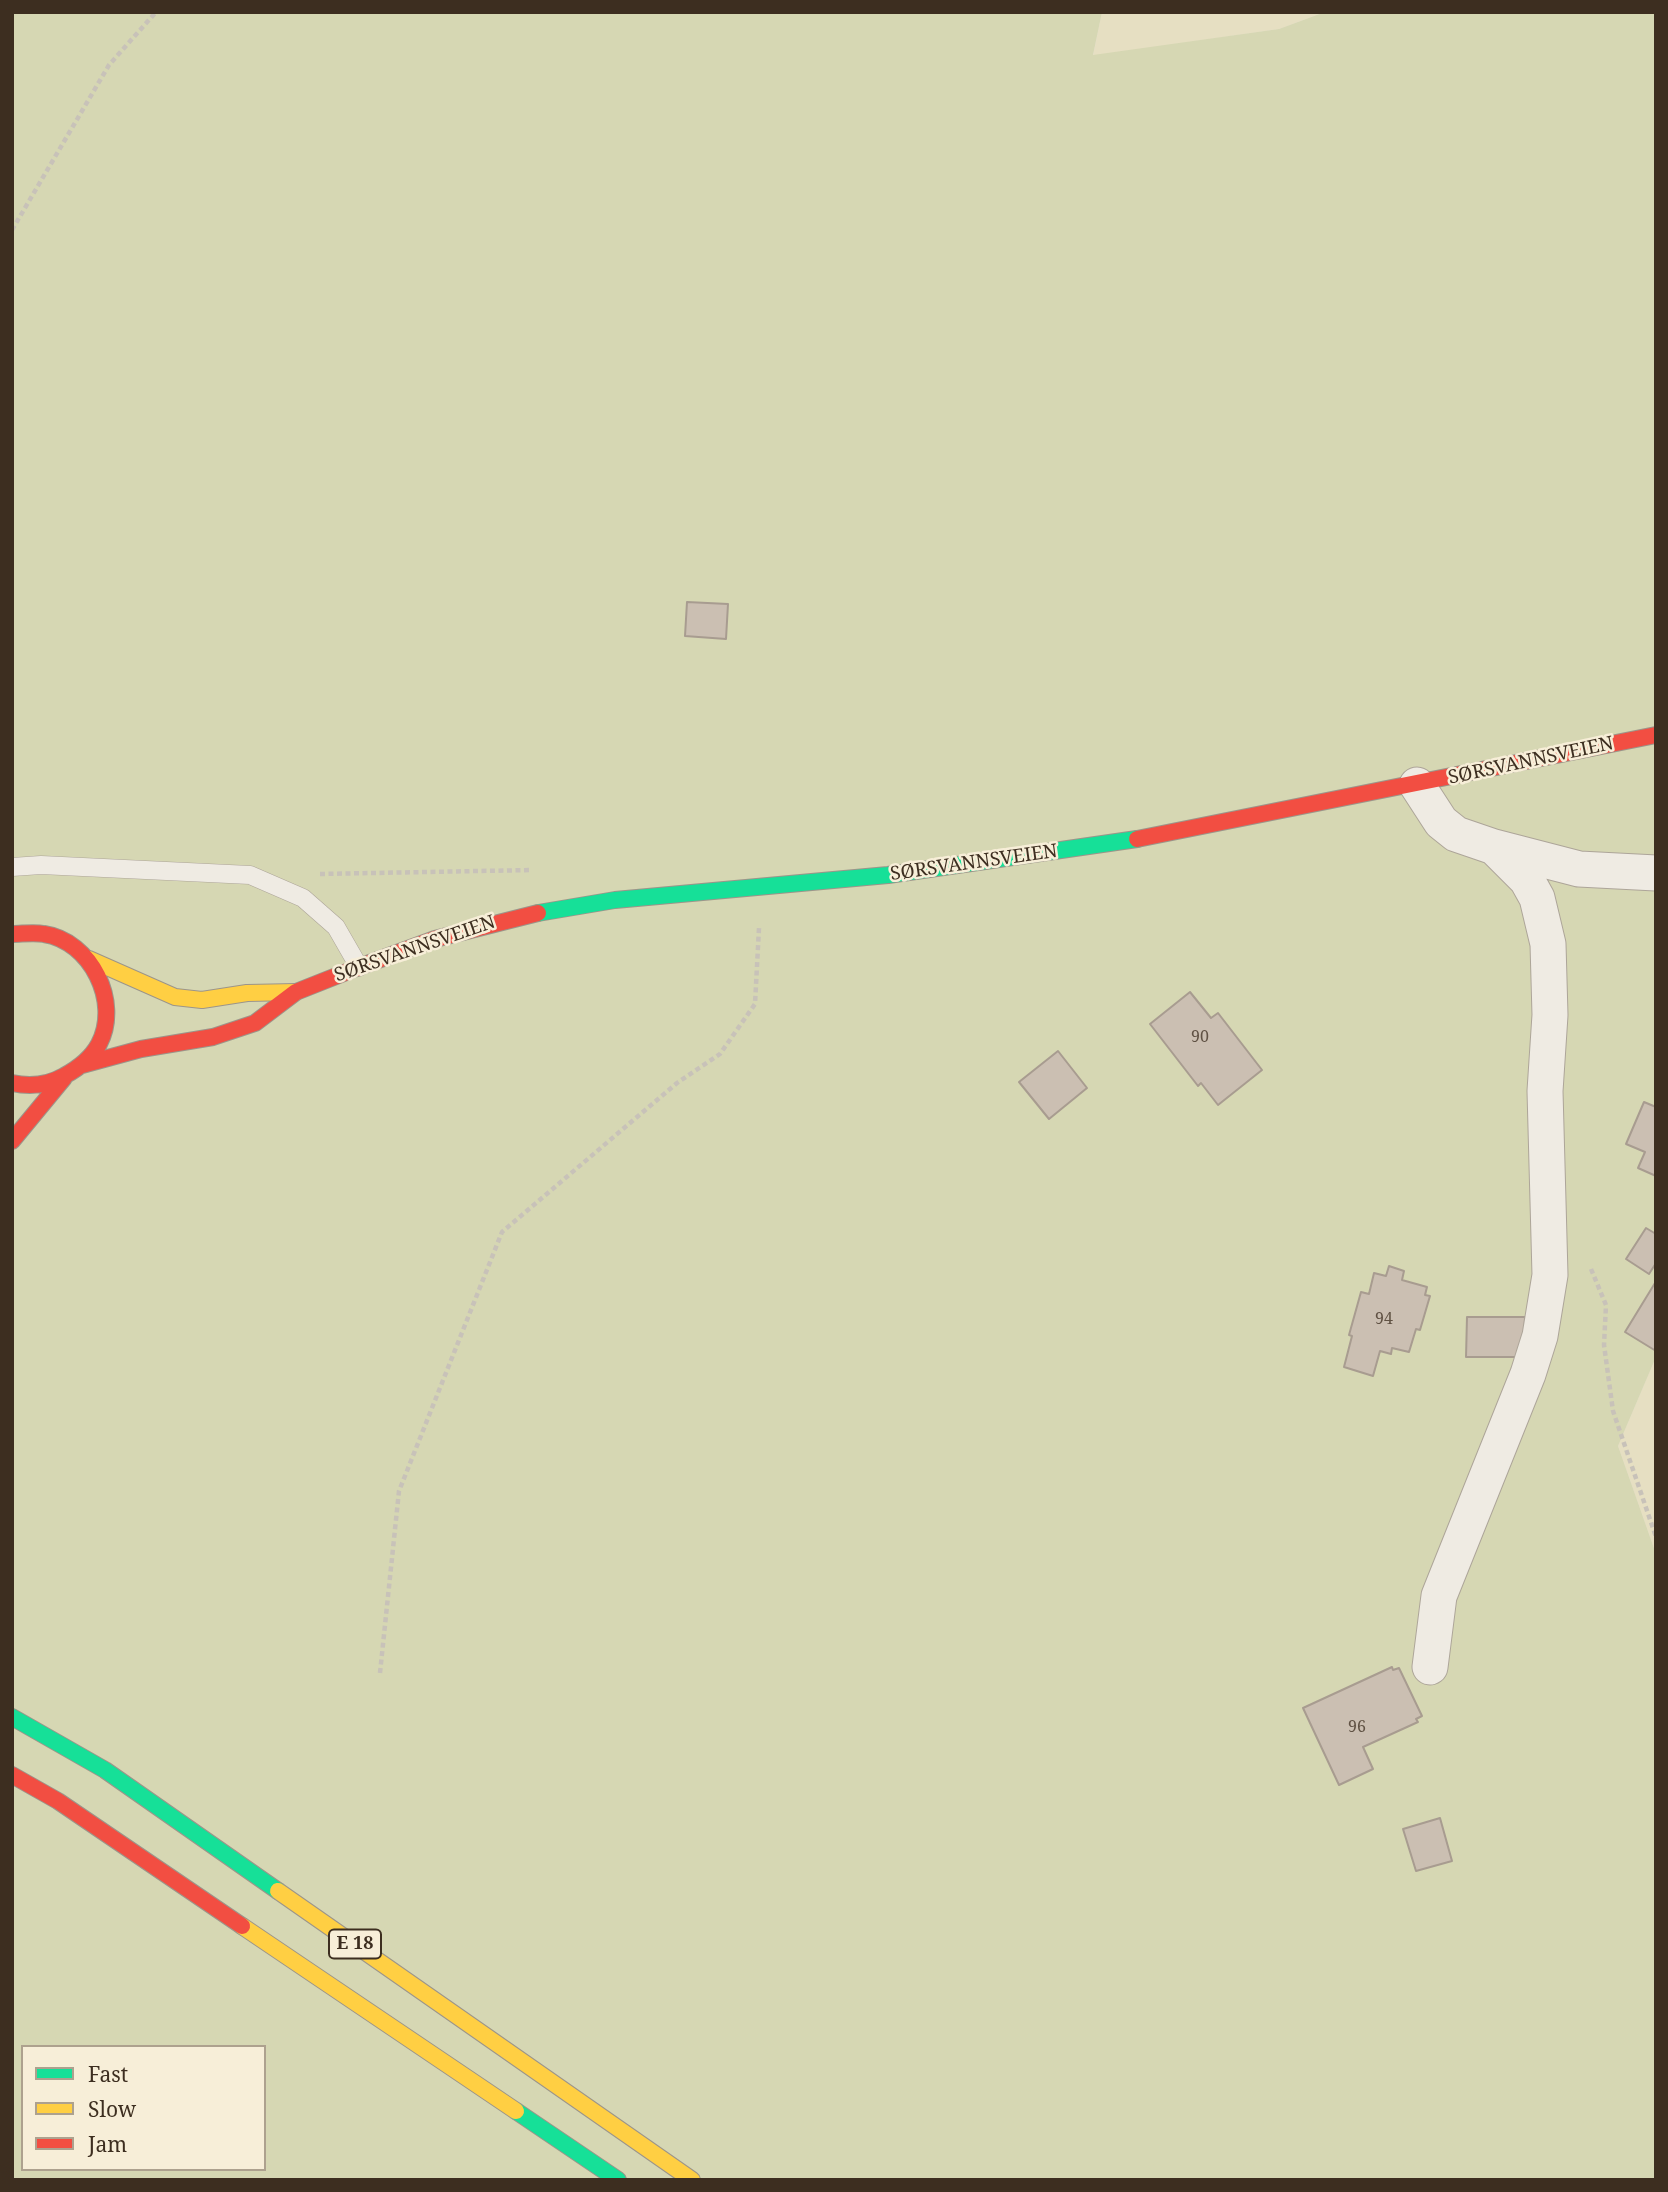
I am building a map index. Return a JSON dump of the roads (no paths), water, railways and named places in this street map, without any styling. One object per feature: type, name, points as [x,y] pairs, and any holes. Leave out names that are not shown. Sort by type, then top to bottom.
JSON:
[{"type":"main road","name":"SØRSVANNSVEIEN","points":[[82,1065],[141,1049],[213,1038],[256,1023],[296,992],[435,939],[520,916],[615,900],[901,873],[1151,837],[1417,785],[1656,734]]},
{"type":"main road","name":"SØRSVANNSVEIEN","points":[[12,934],[26,931],[50,934],[71,943],[89,959],[175,997],[202,1000],[247,993],[296,992]]},
{"type":"main road","points":[[12,1141],[64,1078],[82,1065],[97,1047],[105,1025],[107,1002],[101,979],[89,959]]},
{"type":"main road","points":[[12,1083],[43,1084],[64,1078]]},
{"type":"main road","name":"E 18","points":[[12,1700],[105,1770],[692,2180]]},
{"type":"main road","name":"E 18","points":[[12,1717],[105,1770]]},
{"type":"main road","name":"E 18","points":[[12,1775],[58,1801],[618,2180]]},
{"type":"street","points":[[1417,785],[1441,822],[1456,834],[1494,847],[1579,869],[1656,873]]},
{"type":"street","points":[[1430,1667],[1439,1596],[1528,1374],[1540,1336],[1550,1275],[1545,1091],[1550,1015],[1548,944],[1537,898],[1527,880],[1494,847]]},
{"type":"lane","points":[[12,867],[41,865],[250,875],[303,898],[336,927],[359,967]]}]
